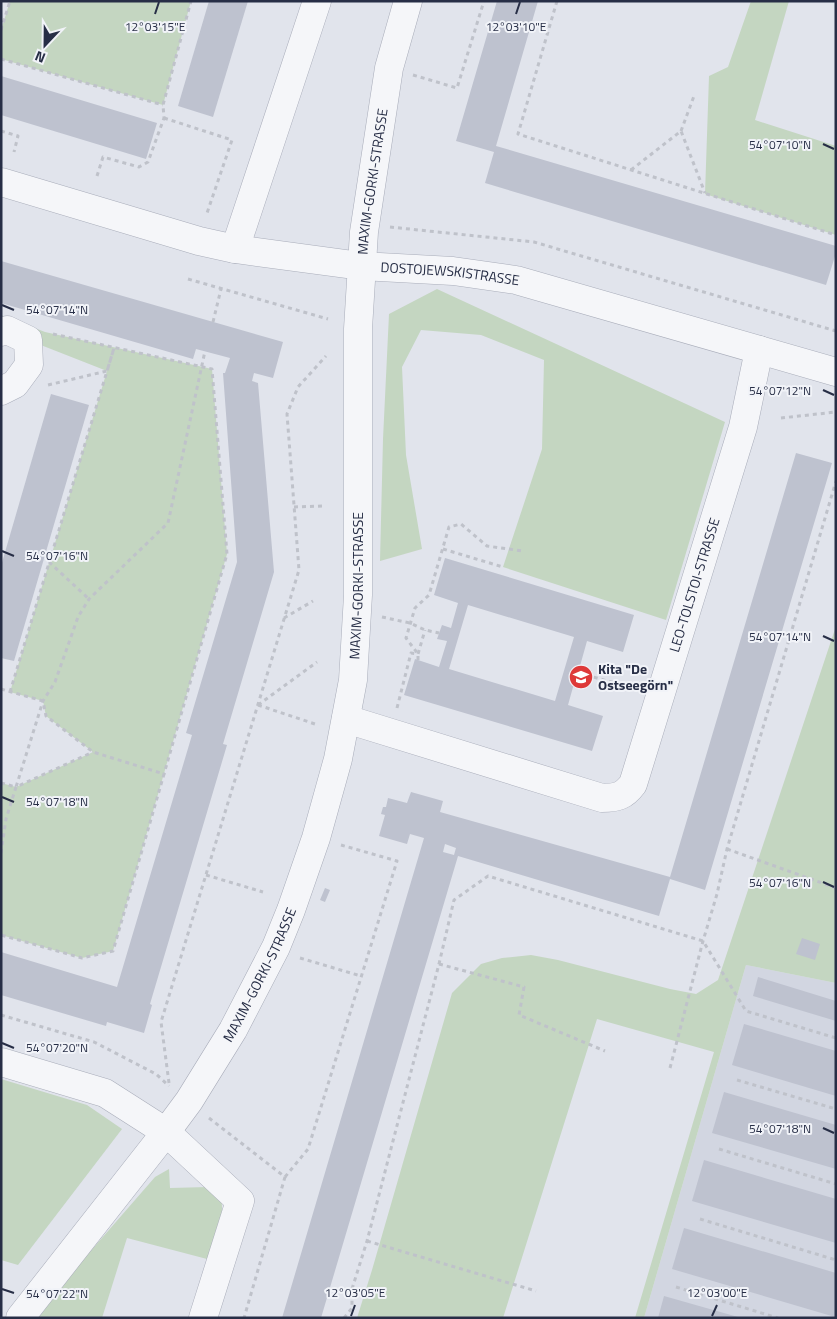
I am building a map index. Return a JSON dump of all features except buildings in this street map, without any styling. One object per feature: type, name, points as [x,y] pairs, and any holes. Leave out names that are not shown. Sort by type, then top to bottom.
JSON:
[{"type":"street","points":[[235,249],[317,1]]},
{"type":"street","name":"MAXIM-GORKI-STRASSE","points":[[20,1318],[189,1101],[233,1030],[276,947],[316,838],[338,760],[353,680],[358,595],[358,329],[361,266],[364,232],[389,68],[408,1]]},
{"type":"street","name":"DOSTOJEWSKISTRASSE","points":[[1,182],[199,241],[235,249],[361,266],[453,271],[516,280],[836,372]]},
{"type":"street","points":[[1,332],[7,330],[28,340],[29,365],[15,384],[1,391]]},
{"type":"street","name":"LEO-TOLSTOI-STRASSE","points":[[346,719],[602,798],[617,798],[627,793],[633,784],[743,427],[759,350]]},
{"type":"street","points":[[1,1062],[105,1093],[166,1132],[240,1201],[203,1318]]},
{"type":"path","points":[[1,30],[10,1]]},
{"type":"path","points":[[97,176],[103,157],[139,167],[148,162],[164,118],[163,105],[192,1]]},
{"type":"path","points":[[389,68],[457,88],[484,1]]},
{"type":"path","points":[[557,1],[518,134],[836,235]]},
{"type":"path","points":[[1,60],[163,105]]},
{"type":"path","points":[[631,170],[681,131],[694,96]]},
{"type":"path","points":[[164,118],[232,140],[205,219]]},
{"type":"path","points":[[1,131],[18,136],[14,152]]},
{"type":"path","points":[[681,131],[705,194]]},
{"type":"path","points":[[390,227],[534,242],[836,331]]},
{"type":"path","points":[[188,280],[328,319]]},
{"type":"path","points":[[213,322],[221,289]]},
{"type":"path","points":[[1,935],[82,958],[113,951],[227,554],[212,369],[45,332],[28,340]]},
{"type":"path","points":[[41,386],[107,371],[114,348]]},
{"type":"path","points":[[10,692],[114,348]]},
{"type":"path","points":[[1,853],[6,819],[43,701],[55,682],[78,617],[89,599],[168,524],[205,351]]},
{"type":"path","points":[[169,1085],[161,1022],[299,570],[287,414],[298,387],[326,356]]},
{"type":"path","points":[[781,418],[836,412]]},
{"type":"path","points":[[670,1068],[717,894],[727,849],[836,481]]},
{"type":"path","points":[[294,507],[324,506]]},
{"type":"path","points":[[418,654],[406,638],[415,608],[429,595],[449,527],[461,524],[487,546],[523,551]]},
{"type":"path","points":[[443,549],[503,567]]},
{"type":"path","points":[[49,562],[89,599]]},
{"type":"path","points":[[284,618],[312,601]]},
{"type":"path","points":[[375,616],[410,623],[439,633]]},
{"type":"path","points":[[418,660],[418,654],[426,630]]},
{"type":"path","points":[[390,733],[412,653],[418,654]]},
{"type":"path","points":[[257,705],[317,662]]},
{"type":"path","points":[[586,675],[660,696]]},
{"type":"path","points":[[1,689],[43,701]]},
{"type":"path","points":[[43,701],[46,716],[93,752],[164,774]]},
{"type":"path","points":[[257,705],[315,724]]},
{"type":"path","points":[[1,783],[16,787],[93,752]]},
{"type":"path","points":[[285,1177],[308,1149],[396,861],[341,845]]},
{"type":"path","points":[[727,849],[836,888]]},
{"type":"path","points":[[206,875],[263,892]]},
{"type":"path","points":[[344,1318],[352,1308],[352,1290],[367,1241],[440,964],[454,900],[488,876],[703,941],[746,1010],[836,1038]]},
{"type":"path","points":[[300,958],[361,976]]},
{"type":"path","points":[[440,964],[524,987],[519,1015],[605,1050]]},
{"type":"path","points":[[737,1080],[836,1109]]},
{"type":"path","points":[[719,1149],[836,1184]]},
{"type":"path","points":[[700,1219],[836,1260]]},
{"type":"path","points":[[367,1241],[536,1291]]},
{"type":"path","points":[[676,1287],[778,1318]]},
{"type":"shaded area","points":[[746,965],[836,983],[836,1318],[644,1318]]},
{"type":"green space","points":[[10,1],[191,1],[163,105],[1,59],[1,30]]},
{"type":"green space","points":[[751,1],[789,1],[755,120],[836,146],[836,235],[705,194],[709,76],[728,67]]},
{"type":"green space","points":[[437,289],[725,422],[666,620],[503,567],[542,449],[544,360],[481,335],[421,330],[402,367],[406,455],[422,549],[380,561],[389,314]]},
{"type":"green space","points":[[1,315],[45,332],[212,369],[227,554],[113,951],[82,958],[1,935],[1,783],[16,787],[93,752],[46,716],[43,701],[10,692],[107,371],[28,340],[1,332]]},
{"type":"green space","points":[[836,626],[836,983],[746,965],[644,1318],[635,1318],[714,1052],[597,1019],[503,1318],[357,1318],[452,993],[481,964],[502,958],[531,955],[696,994],[718,980]]},
{"type":"green space","points":[[1,1079],[87,1105],[122,1129],[18,1265],[1,1260]]},
{"type":"green space","points":[[169,1169],[170,1188],[208,1187],[220,1191],[222,1210],[220,1226],[207,1259],[127,1238],[102,1318],[38,1318],[75,1269],[155,1177]]},
{"type":"place","name":"Kita \"De Ostseegörn\"","points":[[581,677]]}]
